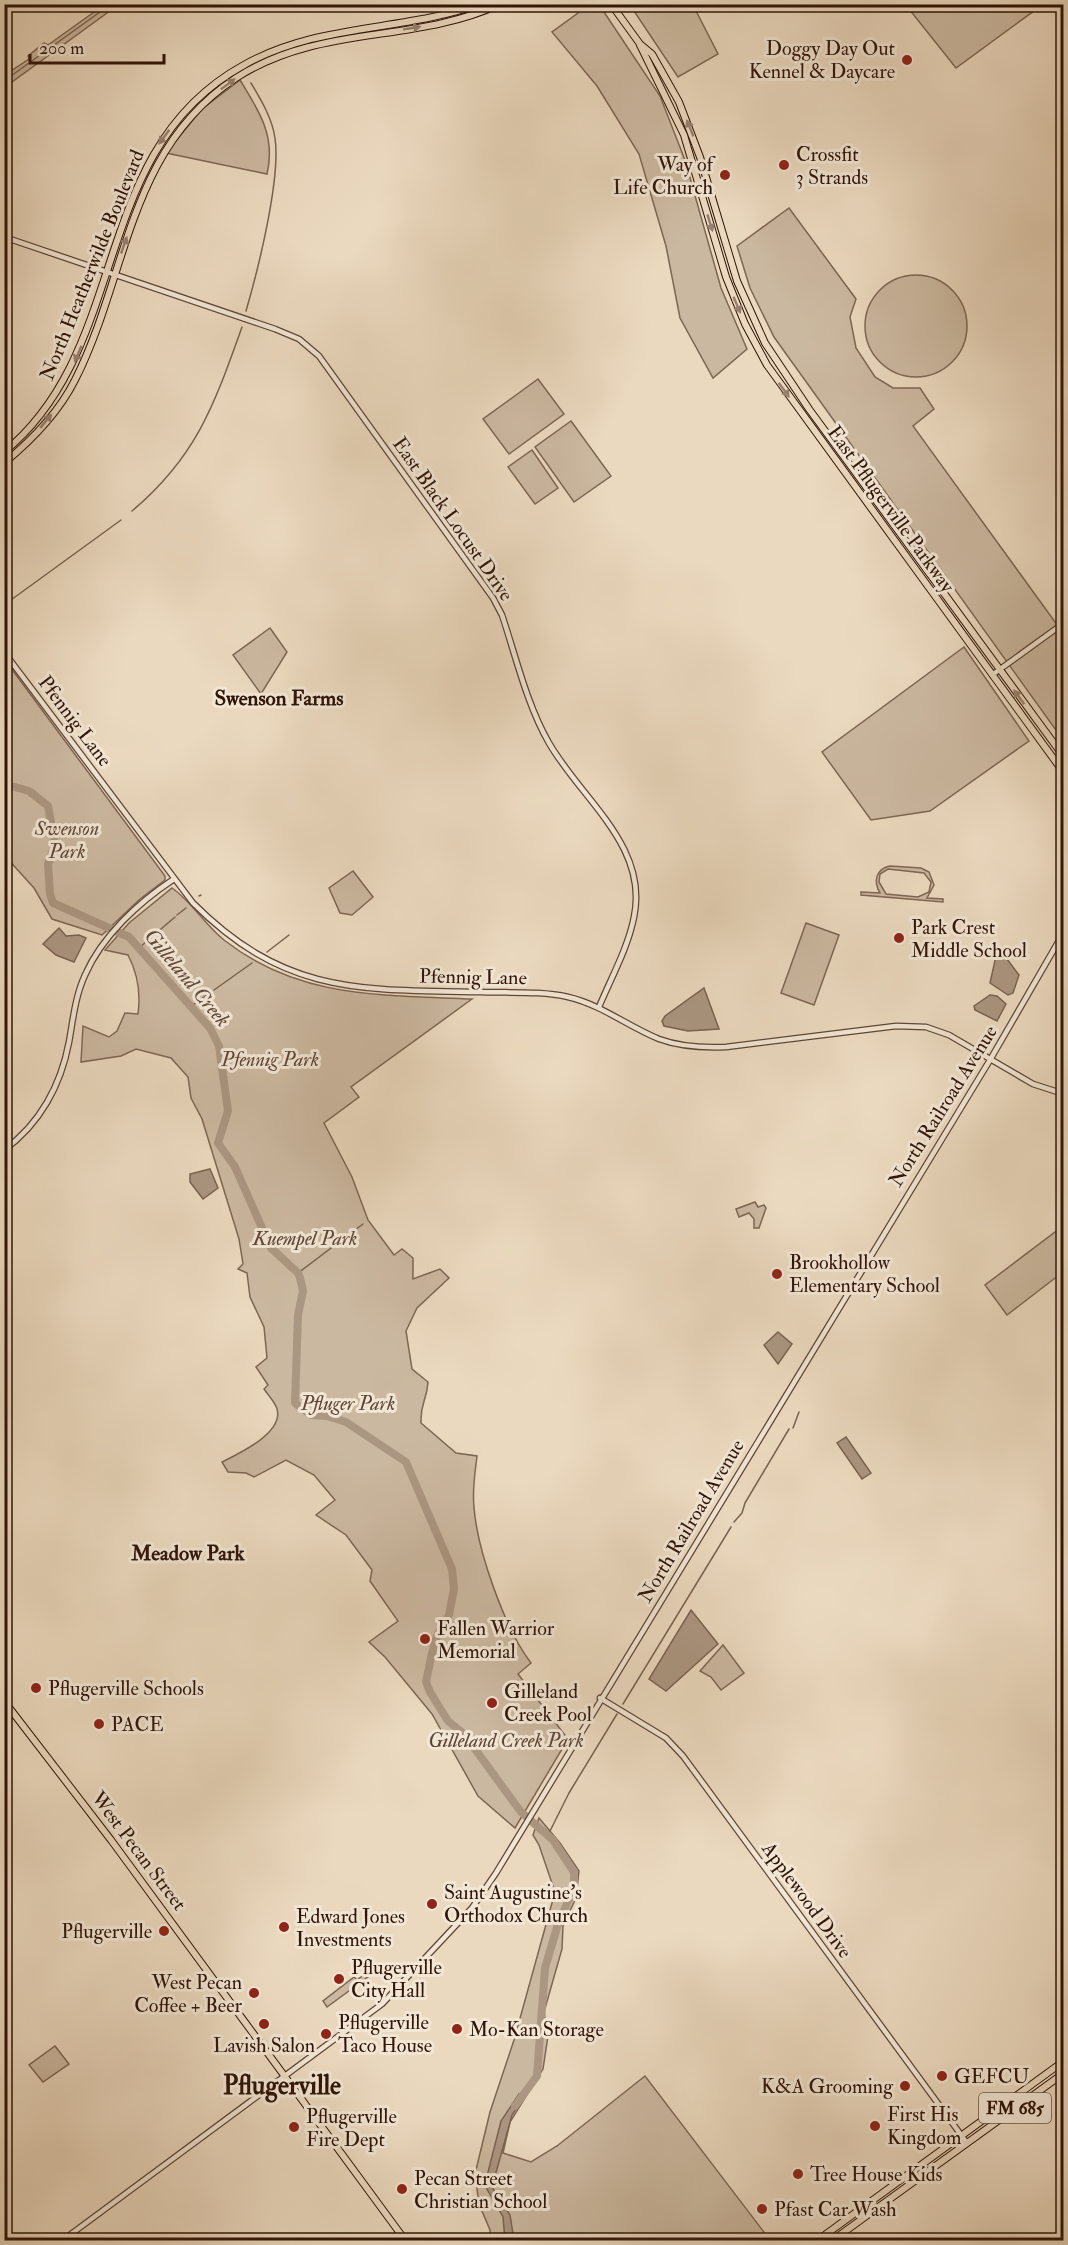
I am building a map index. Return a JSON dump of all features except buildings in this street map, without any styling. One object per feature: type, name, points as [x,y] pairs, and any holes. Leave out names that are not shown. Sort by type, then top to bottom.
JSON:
[{"type":"main road","name":"North Heatherwilde Boulevard","points":[[4,463],[44,425],[75,381],[111,273],[130,203],[152,157],[175,122],[220,80],[258,57],[297,41],[453,13],[480,4]]},
{"type":"main road","name":"North Heatherwilde Boulevard","points":[[4,452],[38,420],[68,378],[137,206],[158,161],[181,127],[236,78],[261,64],[313,44],[445,23],[500,4]]},
{"type":"main road","points":[[611,4],[640,44]]},
{"type":"main road","name":"East Pflugerville Parkway","points":[[640,44],[652,54],[691,130],[725,244],[750,315],[782,371],[1064,757]]},
{"type":"main road","name":"East Pflugerville Parkway","points":[[640,44],[644,59],[660,84],[684,135],[726,277],[745,324],[774,375],[1064,773]]},
{"type":"main road","name":"West Pecan Street","points":[[4,1701],[405,2241]]},
{"type":"main road","name":"FM 685","points":[[818,2241],[1064,2061]]},
{"type":"main road","name":"FM 685","points":[[833,2241],[1064,2073]]},
{"type":"street","name":"East Black Locust Drive","points":[[4,237],[275,329],[309,346],[494,598],[502,615],[541,730],[559,760],[621,842],[633,868],[636,900],[632,924],[599,1007]]},
{"type":"street","points":[[992,675],[1063,625]]},
{"type":"street","name":"Pfennig Lane","points":[[4,652],[193,903],[235,941],[278,966],[309,979],[370,990],[558,995],[599,1007],[657,1038],[687,1046],[726,1047],[911,1025],[949,1035],[1033,1084],[1064,1094]]},
{"type":"street","points":[[4,1150],[30,1127],[56,1087],[65,1060],[81,984],[92,961],[107,939],[133,912],[174,879]]},
{"type":"street","name":"North Railroad Avenue","points":[[63,2241],[400,1988],[478,1901],[990,1060],[1064,932]]},
{"type":"street","name":"Applewood Drive","points":[[600,1698],[666,1738],[683,1756],[967,2144]]},
{"type":"green space","points":[[905,4],[1042,4],[1042,5],[956,68]]},
{"type":"green space","points":[[104,5],[118,5],[5,87],[5,75],[29,59],[28,56],[44,43],[48,45]]},
{"type":"green space","points":[[630,5],[693,5],[718,54],[678,77]]},
{"type":"green space","points":[[600,6],[660,96],[685,160],[721,288],[747,349],[713,378],[680,318],[666,246],[639,154],[597,86],[552,32],[585,8]]},
{"type":"green space","points":[[240,80],[264,124],[269,148],[267,174],[166,153],[202,109]]},
{"type":"green space","points":[[789,208],[856,299],[850,317],[856,348],[875,377],[893,388],[920,388],[934,409],[913,426],[1063,633],[1063,740],[774,337],[750,288],[737,246]]},
{"type":"green space","points":[[916,275],[935,279],[952,290],[963,307],[967,326],[963,345],[952,362],[935,373],[916,377],[897,373],[880,362],[869,345],[865,326],[869,307],[880,290],[897,279]]},
{"type":"green space","points":[[538,379],[564,414],[509,454],[483,419]]},
{"type":"green space","points":[[571,421],[611,476],[574,502],[535,447]]},
{"type":"green space","points":[[532,450],[558,488],[535,504],[508,467]]},
{"type":"green space","points":[[270,628],[287,652],[261,694],[233,655]]},
{"type":"green space","points":[[964,647],[1029,741],[930,811],[871,820],[822,752]]},
{"type":"green space","name":"Swenson Park","points":[[5,660],[165,876],[165,880],[140,899],[102,935],[52,919],[34,888],[5,856]]},
{"type":"green space","points":[[890,866],[921,868],[929,872],[934,885],[927,898],[943,899],[943,902],[861,895],[861,892],[880,893],[876,880],[879,873]],"holes":[[[888,869],[924,873],[931,882],[929,892],[918,897],[886,894],[879,882],[880,874]]]},
{"type":"green space","points":[[353,871],[373,897],[352,915],[340,913],[329,888]]},
{"type":"green space","points":[[172,888],[224,940],[252,959],[282,974],[312,984],[342,990],[472,999],[351,1087],[359,1097],[324,1123],[352,1177],[368,1220],[394,1255],[402,1249],[413,1258],[413,1279],[440,1269],[449,1278],[417,1308],[406,1331],[412,1369],[428,1382],[421,1423],[456,1453],[477,1456],[473,1501],[486,1566],[502,1610],[531,1663],[518,1674],[568,1739],[515,1828],[478,1796],[432,1714],[385,1657],[369,1642],[398,1621],[370,1581],[372,1570],[346,1535],[316,1515],[335,1500],[314,1475],[286,1460],[254,1477],[246,1473],[228,1472],[222,1462],[248,1448],[267,1434],[274,1426],[277,1409],[264,1389],[268,1385],[256,1367],[267,1358],[264,1327],[250,1297],[247,1273],[238,1269],[243,1264],[239,1239],[202,1119],[191,1098],[188,1077],[171,1058],[136,1049],[121,1056],[81,1062],[83,1026],[109,1037],[117,1031],[125,1013],[138,1014],[138,983],[128,955],[105,950],[129,923]]},
{"type":"green space","points":[[806,923],[839,935],[814,1005],[781,993]]},
{"type":"green space","points":[[755,1202],[758,1207],[764,1205],[766,1208],[759,1228],[754,1228],[754,1219],[749,1213],[739,1217],[736,1209]]},
{"type":"green space","points":[[1063,1226],[1063,1272],[1007,1315],[985,1285]]},
{"type":"green space","points":[[723,1645],[744,1673],[721,1690],[711,1677],[700,1671]]},
{"type":"green space","points":[[539,1818],[579,1871],[576,1898],[563,1926],[562,1949],[544,2012],[548,2036],[543,2069],[510,2122],[503,2153],[531,2162],[557,2146],[645,2076],[770,2240],[490,2240],[490,2230],[479,2204],[475,2174],[490,2112],[514,2040],[555,1892],[539,1845],[533,1835]]},
{"type":"green space","points":[[374,1967],[376,1971],[327,2007],[323,2001],[354,1977],[357,1980]]},
{"type":"green space","points":[[55,2046],[69,2064],[43,2082],[29,2065]]},
{"type":"shaded area","points":[[59,928],[66,936],[79,935],[86,938],[74,962],[56,955],[43,944]]},
{"type":"shaded area","points":[[998,947],[1019,975],[1013,993],[1008,995],[990,983]]},
{"type":"shaded area","points":[[704,988],[719,1029],[688,1031],[664,1026],[662,1021],[665,1016]]},
{"type":"shaded area","points":[[990,995],[997,996],[1006,1004],[997,1021],[975,1010],[974,1006]]},
{"type":"shaded area","points":[[210,1169],[218,1188],[203,1199],[190,1182],[190,1174]]},
{"type":"shaded area","points":[[778,1332],[792,1344],[778,1364],[764,1345]]},
{"type":"shaded area","points":[[846,1437],[871,1473],[862,1479],[837,1443]]},
{"type":"shaded area","points":[[691,1610],[718,1644],[666,1691],[649,1679]]},
{"type":"shaded area","points":[[519,2094],[522,2100],[512,2115],[492,2187],[510,2215],[514,2240],[505,2240],[503,2217],[487,2189],[487,2176],[501,2121]]},
{"type":"waterway","points":[[4,81],[111,4]]},
{"type":"waterway","points":[[246,311],[272,200],[276,155],[271,123],[251,83]]},
{"type":"waterway","points":[[132,511],[173,470],[201,428],[242,327]]},
{"type":"waterway","points":[[4,605],[121,520]]},
{"type":"waterway","name":"Gilleland Creek","points":[[4,784],[29,791],[48,806],[55,845],[48,864],[50,894],[53,903],[129,937],[210,1028],[219,1046],[228,1111],[218,1143],[235,1167],[271,1248],[298,1273],[303,1291],[298,1315],[295,1403],[311,1415],[327,1416],[346,1422],[406,1462],[452,1569],[454,1589],[449,1615],[437,1636],[426,1682],[430,1692],[448,1721],[464,1734],[521,1812],[553,1840],[574,1872],[574,1888],[558,1924],[545,1968],[537,2076],[515,2106]]},
{"type":"waterway","points":[[177,915],[186,908]]},
{"type":"waterway","points":[[139,948],[175,917]]},
{"type":"waterway","points":[[267,952],[289,935]]},
{"type":"waterway","points":[[214,990],[252,963]]},
{"type":"waterway","points":[[190,1007],[211,992]]},
{"type":"waterway","points":[[298,1273],[363,1224]]},
{"type":"waterway","points":[[793,1428],[799,1412]]},
{"type":"waterway","points":[[734,1522],[742,1513],[745,1503],[789,1429]]},
{"type":"waterway","points":[[623,1704],[731,1527]]},
{"type":"waterway","points":[[548,1835],[569,1793],[617,1714]]},
{"type":"place","name":"Doggy Day Out Kennel & Daycare","points":[[907,60]]},
{"type":"place","name":"Crossfit 3 Strands","points":[[784,165]]},
{"type":"place","name":"Way of Life Church","points":[[725,175]]},
{"type":"place","name":"Park Crest Middle School","points":[[899,938]]},
{"type":"place","name":"Brookhollow Elementary School","points":[[777,1274]]},
{"type":"place","name":"Fallen Warrior Memorial","points":[[425,1639]]},
{"type":"place","name":"Pflugerville Schools","points":[[36,1688]]},
{"type":"place","name":"Gilleland Creek Pool","points":[[492,1703]]},
{"type":"place","name":"PACE","points":[[99,1724]]},
{"type":"place","name":"Saint Augustine's Orthodox Church","points":[[432,1904]]},
{"type":"place","name":"Edward Jones Investments","points":[[284,1927]]},
{"type":"place","name":"Pflugerville","points":[[164,1931]]},
{"type":"place","name":"Pflugerville City Hall","points":[[339,1979]]},
{"type":"place","name":"West Pecan Coffee + Beer","points":[[254,1993]]},
{"type":"place","name":"Lavish Salon","points":[[264,2024]]},
{"type":"place","name":"Mo-Kan Storage","points":[[457,2029]]},
{"type":"place","name":"Pflugerville Taco House","points":[[326,2034]]},
{"type":"place","name":"GEFCU","points":[[942,2076]]},
{"type":"place","name":"K&A Grooming","points":[[905,2086]]},
{"type":"place","name":"First His Kingdom","points":[[875,2126]]},
{"type":"place","name":"Pflugerville Fire Dept","points":[[294,2127]]},
{"type":"place","name":"Tree House Kids","points":[[798,2174]]},
{"type":"place","name":"Pecan Street Christian School","points":[[402,2189]]},
{"type":"place","name":"Pfast Car Wash","points":[[762,2209]]},
{"type":"district","name":"Swenson Farms","points":[[279,698]]},
{"type":"district","name":"Meadow Park","points":[[188,1553]]},
{"type":"district","name":"Pflugerville","points":[[282,2086]]},
{"type":"park label","name":"Pfennig Park","points":[[270,1059]]},
{"type":"park label","name":"Kuempel Park","points":[[305,1238]]},
{"type":"park label","name":"Pfluger Park","points":[[348,1403]]},
{"type":"park label","name":"Gilleland Creek Park","points":[[506,1740]]}]
